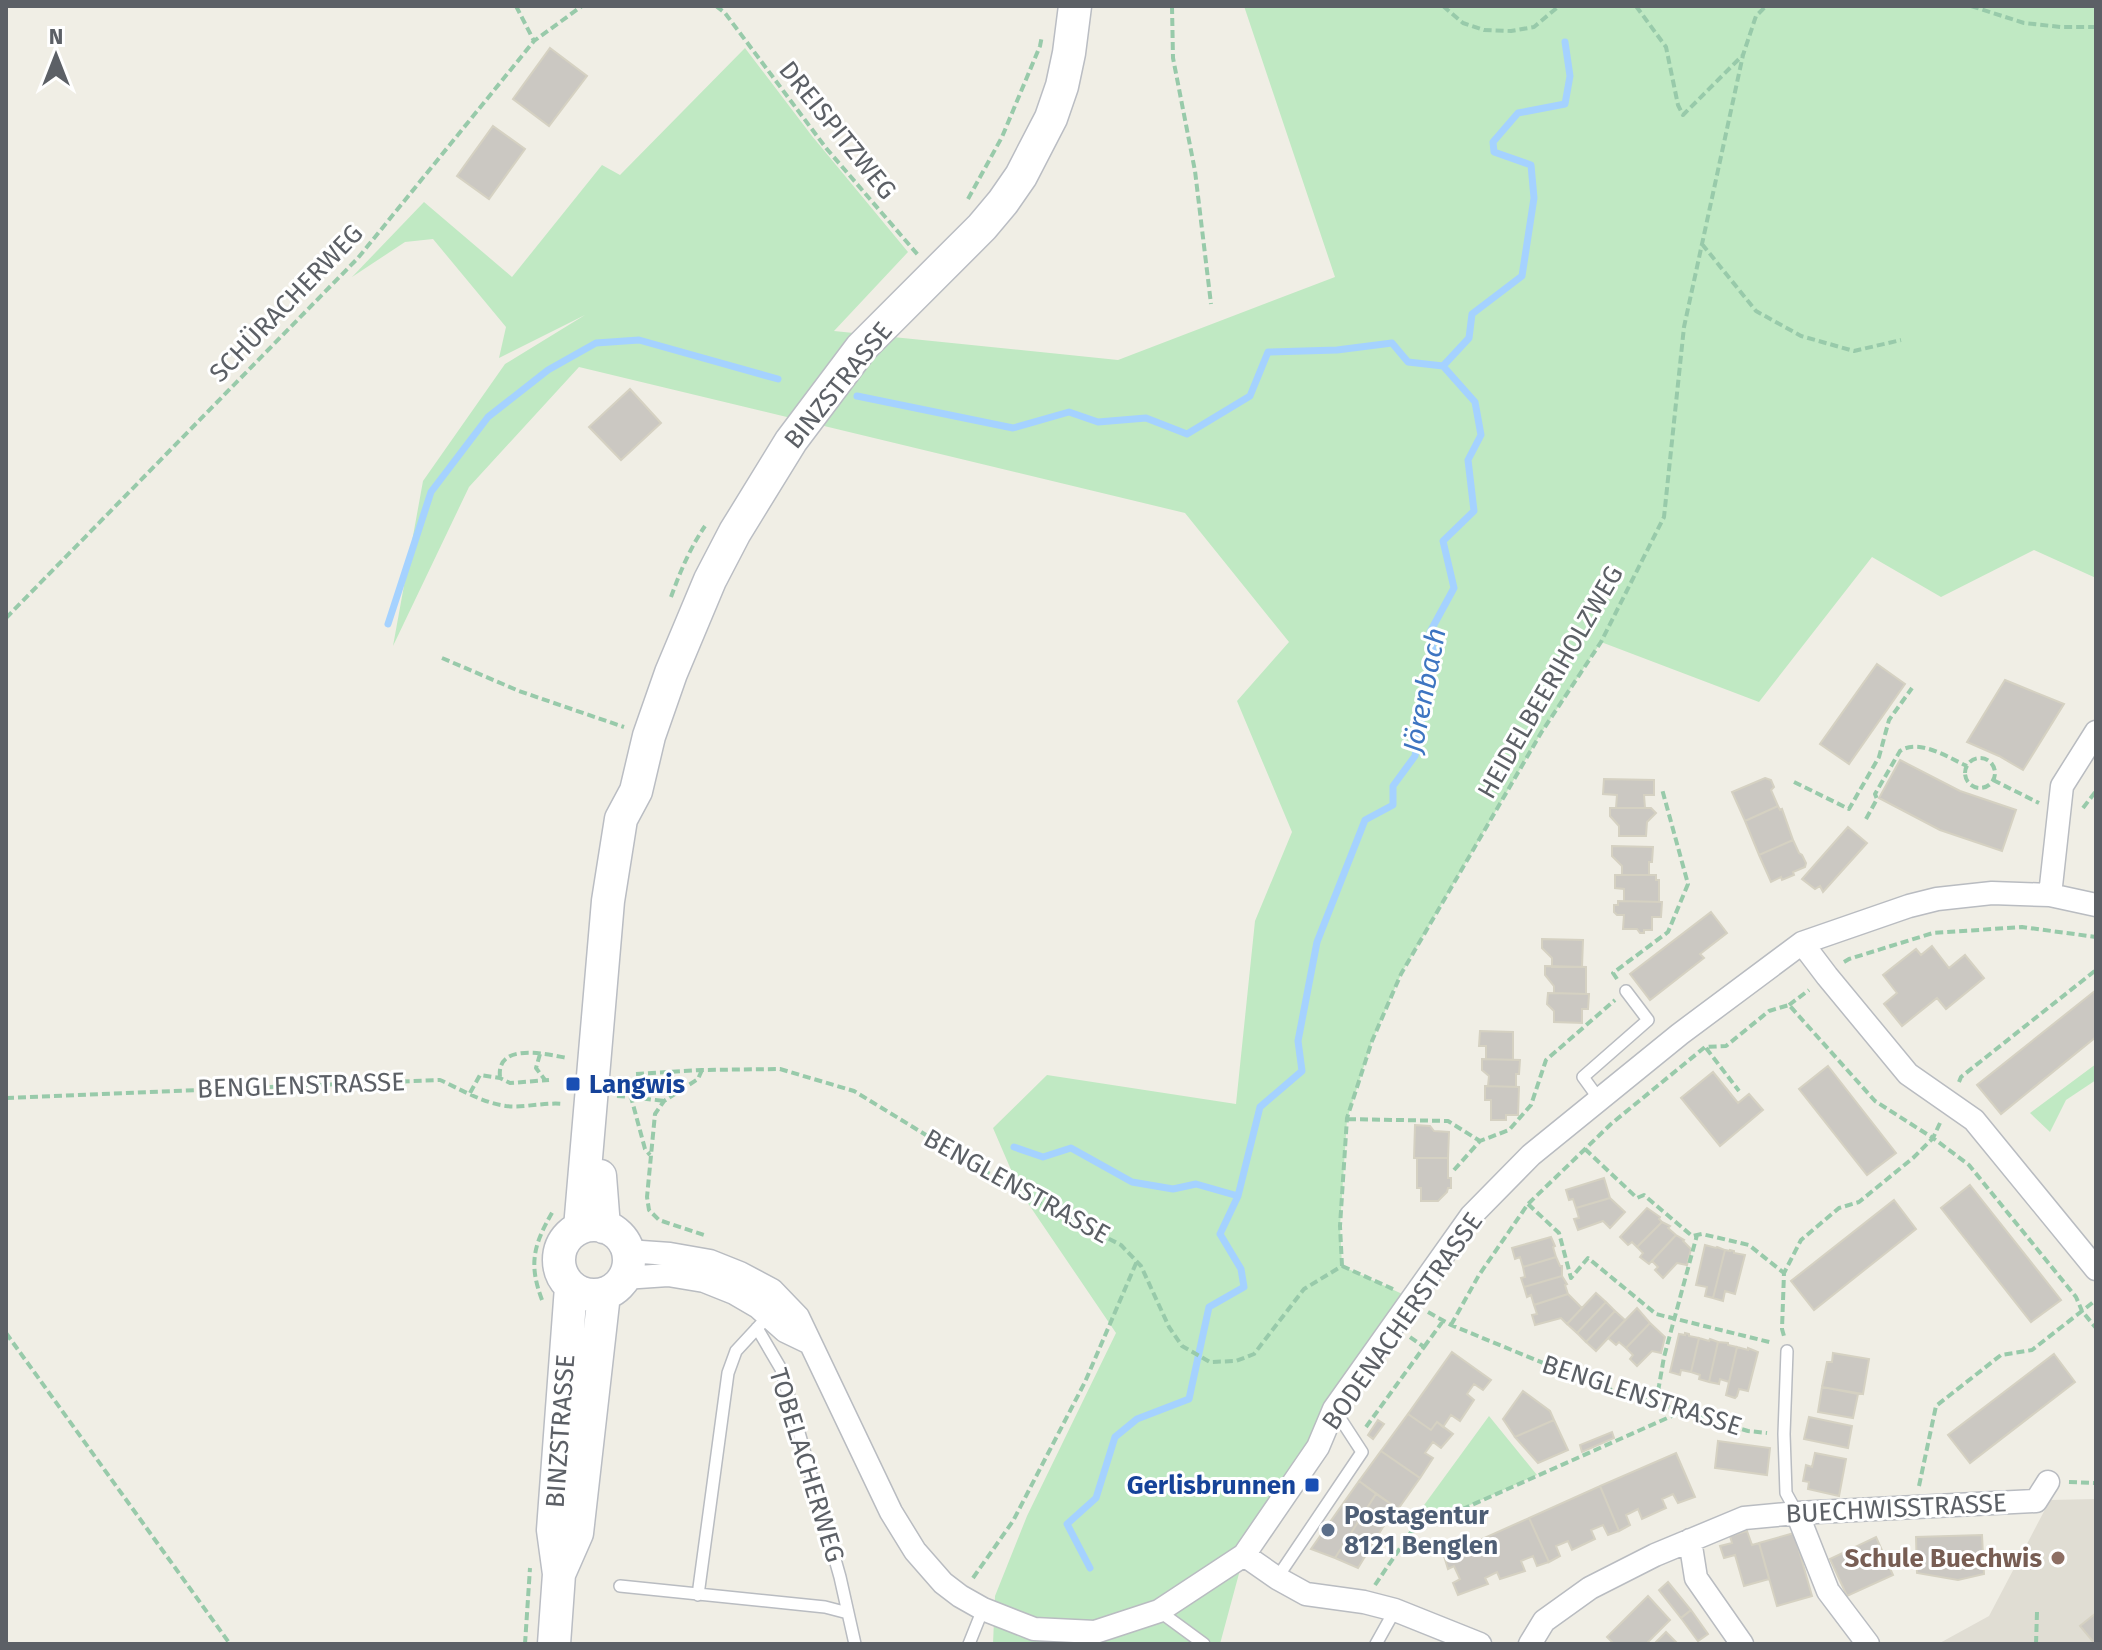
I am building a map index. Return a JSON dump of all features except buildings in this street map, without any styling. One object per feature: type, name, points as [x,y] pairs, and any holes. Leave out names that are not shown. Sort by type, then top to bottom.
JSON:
[{"type":"main road","name":"BINZSTRASSE","points":[[592,1228],[610,1099],[608,901],[621,819],[636,791],[649,736],[671,673],[710,580],[760,489],[791,441],[920,264],[982,227],[1021,176],[1051,118],[1066,72],[1075,6]]},
{"type":"main road","points":[[592,1228],[614,1233],[622,1241],[618,1274],[593,1295],[571,1287],[559,1267],[563,1244],[570,1235],[592,1228]]},
{"type":"main road","name":"BINZSTRASSE","points":[[559,1574],[577,1533],[618,1274]]},
{"type":"main road","name":"BINZSTRASSE","points":[[554,1644],[559,1574],[553,1530],[571,1287]]},
{"type":"street","points":[[2050,895],[2062,786],[2096,732]]},
{"type":"street","name":"BODENACHERSTRASSE","points":[[618,1274],[668,1275],[704,1281],[758,1307],[785,1331],[810,1343],[891,1512],[915,1551],[943,1583],[983,1609],[1034,1629],[1095,1632],[1159,1611],[1244,1555],[1318,1447],[1334,1409],[1471,1216],[1531,1155],[1689,1028],[1802,943],[1937,899],[1992,893],[2050,895],[2096,905]]},
{"type":"street","points":[[1802,943],[1908,1074],[1974,1120],[2096,1269]]},
{"type":"street","name":"BUECHWISSTRASSE","points":[[1530,1644],[1544,1621],[1590,1588],[1655,1555],[1744,1518],[2036,1501],[2048,1482]]},
{"type":"street","points":[[1797,1513],[1828,1591],[1868,1644]]},
{"type":"street","points":[[1690,1540],[1696,1578],[1742,1644]]},
{"type":"street","points":[[1244,1555],[1306,1594],[1395,1610],[1480,1644]]},
{"type":"lane","points":[[1599,1099],[1583,1077],[1648,1020],[1626,991]]},
{"type":"lane","points":[[698,1595],[728,1373],[736,1351],[770,1315]]},
{"type":"lane","name":"TOBELACHERWEG","points":[[770,1315],[781,1369],[840,1577],[855,1644]]},
{"type":"lane","points":[[1787,1349],[1784,1434],[1786,1493],[1797,1513]]},
{"type":"lane","points":[[1277,1578],[1362,1452],[1334,1409]]},
{"type":"lane","points":[[620,1586],[825,1607],[848,1613]]},
{"type":"lane","points":[[969,1644],[983,1609]]},
{"type":"lane","points":[[1376,1644],[1395,1610]]},
{"type":"lane","points":[[1159,1611],[1204,1644]]},
{"type":"path","points":[[516,6],[534,41]]},
{"type":"path","name":"SCHÜRACHERWEG","points":[[6,618],[358,258],[534,41],[582,6]]},
{"type":"path","name":"DREISPITZWEG","points":[[716,6],[725,13],[826,148],[920,264]]},
{"type":"path","points":[[1172,6],[1173,58],[1195,171],[1211,304]]},
{"type":"path","points":[[1443,6],[1463,23],[1484,30],[1511,31],[1534,27],[1559,6]]},
{"type":"path","points":[[1636,6],[1666,47],[1678,105],[1683,115],[1743,55]]},
{"type":"path","name":"HEIDELBEERIHOLZWEG","points":[[1342,1266],[1340,1226],[1347,1118],[1372,1041],[1401,974],[1541,733],[1601,642],[1664,517],[1684,327],[1743,55],[1756,16],[1766,6]]},
{"type":"path","points":[[1971,6],[2024,23],[2096,27]]},
{"type":"path","points":[[966,201],[1002,137],[1040,46],[1043,30]]},
{"type":"path","points":[[1702,244],[1756,311],[1801,336],[1854,351],[1901,340]]},
{"type":"path","points":[[669,603],[694,542],[710,519]]},
{"type":"path","points":[[442,658],[519,691],[649,736]]},
{"type":"path","points":[[1794,782],[1849,809],[1879,757],[1889,720],[1912,688]]},
{"type":"path","points":[[1866,819],[1877,799],[1875,794],[1900,751],[1906,747],[1932,749],[1967,766]]},
{"type":"path","points":[[1978,758],[1987,760],[1994,767],[1993,780],[1984,787],[1975,786],[1966,776],[1967,766],[1978,758]]},
{"type":"path","points":[[1993,780],[2059,813]]},
{"type":"path","points":[[1454,1170],[1480,1141],[1509,1130],[1531,1105],[1546,1060],[1626,991],[1613,973],[1668,932],[1688,884],[1662,789]]},
{"type":"path","points":[[1827,976],[1849,959],[1933,933],[2022,927],[2096,937]]},
{"type":"path","points":[[1528,1204],[1559,1233],[1571,1278],[1588,1258],[1656,1314],[1787,1349],[1782,1329],[1784,1273],[1801,1240],[1839,1208],[1859,1202],[1913,1158],[1933,1138],[1961,1077],[2096,970]]},
{"type":"path","points":[[1451,1325],[1479,1275],[1528,1204],[1611,1124],[1705,1047],[1726,1046],[1769,1011],[1789,1005],[1875,1101],[1969,1165],[2076,1297],[2082,1311],[2096,1328]]},
{"type":"path","points":[[1689,1028],[1739,1091]]},
{"type":"path","points":[[500,1078],[502,1061],[511,1056],[540,1053],[569,1058]]},
{"type":"path","points":[[470,1093],[480,1075],[510,1083],[547,1080],[536,1068],[540,1053]]},
{"type":"path","name":"BENGLENSTRASSE","points":[[636,1074],[780,1069],[854,1091],[1021,1193],[1121,1245],[1141,1266],[1169,1327],[1182,1346],[1210,1362],[1236,1361],[1254,1354],[1304,1289],[1342,1266]]},
{"type":"path","points":[[702,1070],[698,1079],[664,1101],[655,1114],[647,1197],[649,1210],[659,1220],[717,1240]]},
{"type":"path","name":"BENGLENSTRASSE","points":[[6,1098],[440,1080],[505,1106],[610,1099],[664,1101]]},
{"type":"path","points":[[610,1099],[651,1157]]},
{"type":"path","points":[[1347,1118],[1448,1121],[1480,1141]]},
{"type":"path","points":[[1585,1149],[1637,1198],[1644,1195],[1692,1236],[1702,1234],[1749,1245],[1784,1273]]},
{"type":"path","points":[[544,1305],[537,1286],[534,1262],[538,1238],[553,1211]]},
{"type":"path","points":[[1656,1403],[1664,1357],[1697,1235]]},
{"type":"path","points":[[960,1596],[1013,1521],[1085,1382],[1137,1261]]},
{"type":"path","points":[[1342,1266],[1399,1292]]},
{"type":"path","points":[[1919,1486],[1936,1406],[2001,1355],[2032,1350],[2096,1300]]},
{"type":"path","name":"BENGLENSTRASSE","points":[[1428,1312],[1451,1325],[1599,1386],[1748,1431],[1784,1434]]},
{"type":"path","points":[[1356,1442],[1443,1321]]},
{"type":"path","points":[[1393,1325],[1424,1347]]},
{"type":"path","points":[[6,1333],[230,1644]]},
{"type":"path","points":[[1364,1602],[1411,1532],[1683,1411]]},
{"type":"path","points":[[2048,1482],[2096,1483]]},
{"type":"path","points":[[525,1644],[531,1555]]},
{"type":"path","points":[[2036,1644],[2037,1612]]},
{"type":"shaded area","name":"Schule Buechwis","points":[[2096,1499],[2096,1644],[1938,1644],[1989,1616],[2050,1500]]},
{"type":"green space","points":[[1244,6],[2096,6],[2096,578],[2034,550],[1941,597],[1872,557],[1759,702],[1601,642],[1541,733],[1401,974],[1372,1041],[1347,1119],[1340,1226],[1342,1266],[1413,1299],[1244,1555],[1220,1644],[993,1644],[995,1596],[1027,1516],[1116,1333],[1021,1193],[993,1128],[1047,1075],[1236,1104],[1255,921],[1292,832],[1237,701],[1289,642],[1185,513],[579,367],[469,487],[393,646],[423,481],[505,364],[585,315],[499,358],[506,327],[433,239],[405,242],[352,277],[424,202],[512,277],[602,165],[620,175],[745,48],[812,136],[908,252],[834,331],[1118,360],[1335,277]]},
{"type":"green space","points":[[2096,1064],[2096,1080],[2066,1100],[2050,1132],[2030,1113]]},
{"type":"green space","points":[[1489,1416],[1537,1475],[1432,1522],[1419,1512]]},
{"type":"waterway","name":"Jörenbach","points":[[1090,1568],[1067,1524],[1096,1498],[1115,1437],[1137,1419],[1189,1399],[1209,1307],[1244,1287],[1241,1269],[1220,1234],[1238,1196],[1260,1107],[1302,1071],[1298,1041],[1317,942],[1365,820],[1393,805],[1393,786],[1415,756],[1434,655],[1430,632],[1454,588],[1443,541],[1474,511],[1468,460],[1481,435],[1475,402],[1443,366],[1469,338],[1472,314],[1522,276],[1534,198],[1531,165],[1494,152],[1493,142],[1518,113],[1565,104],[1570,76],[1565,42]]},
{"type":"waterway","points":[[388,624],[431,492],[488,417],[548,370],[596,343],[639,340],[778,379]]},
{"type":"waterway","points":[[857,396],[1013,428],[1069,412],[1098,422],[1146,418],[1187,434],[1250,396],[1268,352],[1337,350],[1392,343],[1408,362],[1443,366]]},
{"type":"waterway","points":[[1014,1147],[1043,1157],[1071,1148],[1132,1182],[1173,1189],[1196,1184],[1238,1196]]},
{"type":"place","name":"Langwis","points":[[573,1084]]},
{"type":"place","name":"Gerlisbrunnen","points":[[1312,1485]]},
{"type":"place","name":"Postagentur 8121 Benglen","points":[[1328,1530]]},
{"type":"place","name":"Schule Buechwis","points":[[2058,1558]]}]
